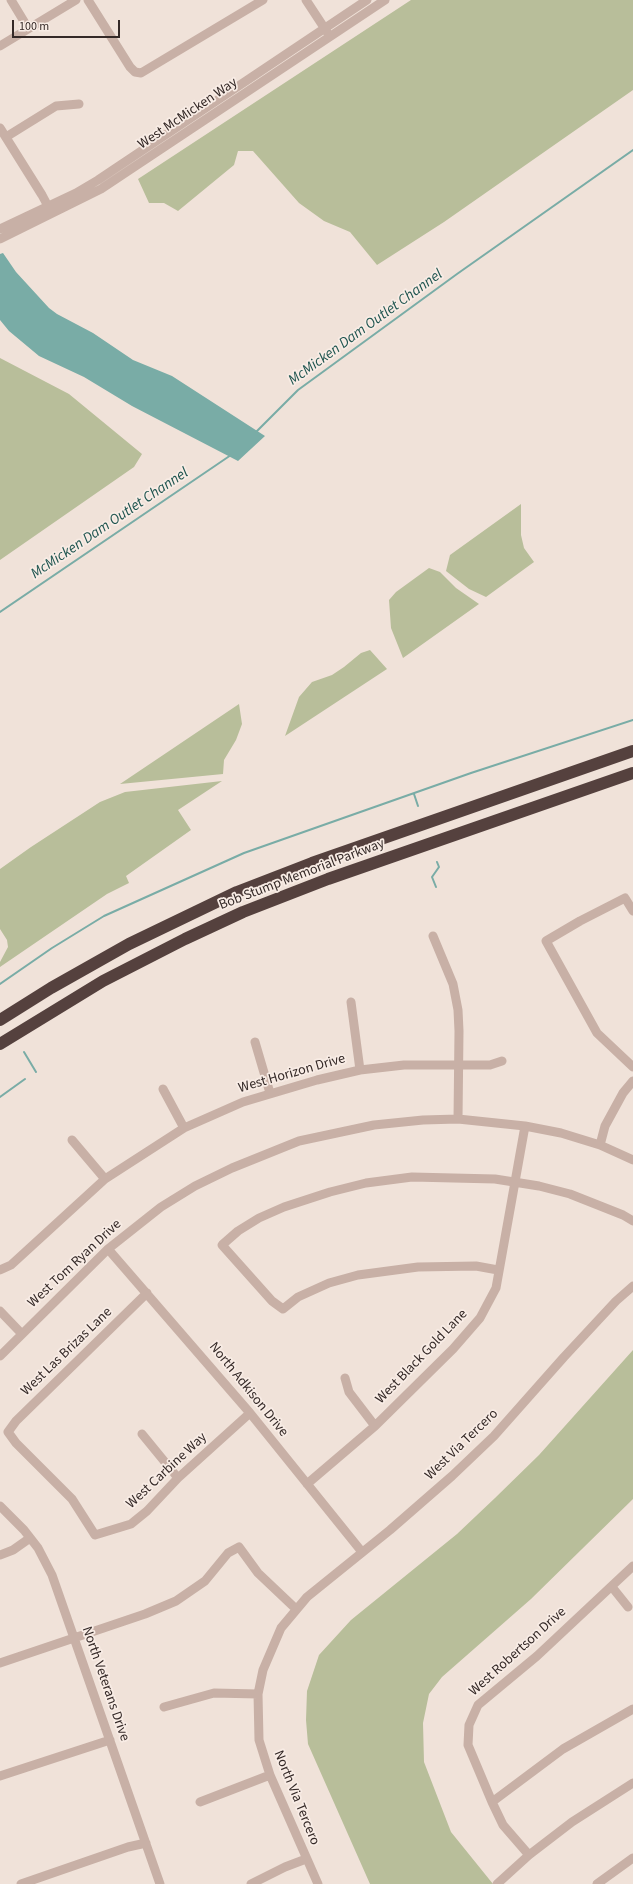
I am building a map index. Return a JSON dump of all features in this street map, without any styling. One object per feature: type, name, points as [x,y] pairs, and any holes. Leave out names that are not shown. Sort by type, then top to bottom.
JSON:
[{"type":"highway","name":"Bob Stump Memorial Parkway","points":[[0,1020],[51,988],[123,947],[237,892],[327,858],[633,751]]},
{"type":"highway","name":"Bob Stump Memorial Parkway","points":[[0,1044],[102,981],[185,939],[243,912],[328,879],[633,772]]},
{"type":"street","points":[[11,0],[28,28]]},
{"type":"street","points":[[0,46],[76,0]]},
{"type":"street","points":[[88,0],[130,67],[135,72],[141,73],[263,0]]},
{"type":"street","points":[[306,0],[330,36]]},
{"type":"street","name":"West McMicken Way","points":[[0,239],[98,180],[367,0]]},
{"type":"street","name":"West McMicken Way","points":[[0,229],[50,210],[106,185],[385,0]]},
{"type":"street","points":[[6,137],[56,106],[79,104]]},
{"type":"street","points":[[0,128],[50,210]]},
{"type":"street","points":[[633,910],[625,898],[580,921],[546,941],[597,1034],[605,1043],[633,1067]]},
{"type":"street","points":[[433,936],[453,984],[460,1031],[458,1064],[458,1119]]},
{"type":"street","points":[[351,1002],[360,1070]]},
{"type":"street","points":[[255,1042],[270,1093]]},
{"type":"street","name":"West Horizon Drive","points":[[0,1270],[11,1265],[105,1179],[184,1128],[243,1102],[270,1093],[360,1070],[404,1065],[490,1065],[502,1060]]},
{"type":"street","points":[[600,1145],[605,1126],[623,1093],[633,1081]]},
{"type":"street","points":[[163,1089],[184,1128]]},
{"type":"street","name":"West Tom Ryan Drive","points":[[0,1356],[108,1249],[161,1207],[195,1186],[232,1168],[298,1141],[374,1125],[424,1120],[458,1119],[525,1126],[561,1133],[600,1145],[633,1160]]},
{"type":"street","name":"West Black Gold Lane","points":[[307,1484],[375,1426],[453,1349],[480,1318],[496,1288],[498,1270],[525,1126]]},
{"type":"street","points":[[72,1140],[105,1179]]},
{"type":"street","points":[[498,1270],[476,1266],[418,1267],[358,1274],[329,1283],[298,1297],[283,1309],[272,1301],[222,1244],[238,1231],[259,1218],[284,1207],[330,1192],[366,1183],[412,1177],[495,1179],[539,1186],[570,1194],[624,1215],[633,1221]]},
{"type":"street","name":"North Adkison Drive","points":[[108,1249],[250,1413],[362,1552]]},
{"type":"street","name":"West Via Tercero","points":[[296,1608],[307,1597],[452,1476],[494,1436],[564,1357],[616,1301],[633,1286]]},
{"type":"street","name":"West Las Brizas Lane","points":[[95,1535],[72,1499],[16,1443],[8,1432],[16,1421],[146,1293]]},
{"type":"street","points":[[0,1310],[22,1334]]},
{"type":"street","points":[[345,1378],[349,1392],[375,1426]]},
{"type":"street","name":"West Carbine Way","points":[[95,1535],[131,1524],[147,1511],[178,1478],[250,1413]]},
{"type":"street","points":[[142,1434],[178,1478]]},
{"type":"street","name":"North Veterans Drive","points":[[0,1506],[38,1548],[52,1575],[160,1884]]},
{"type":"street","points":[[0,1555],[13,1550],[30,1538]]},
{"type":"street","points":[[0,1663],[145,1614],[176,1601],[205,1582],[228,1553],[239,1547],[258,1573],[296,1608]]},
{"type":"street","name":"West Robertson Drive","points":[[529,1855],[503,1825],[492,1802],[468,1745],[470,1724],[478,1705],[536,1656],[633,1566]]},
{"type":"street","points":[[612,1587],[628,1607]]},
{"type":"street","name":"North Via Tercero","points":[[296,1608],[281,1628],[263,1670],[258,1694],[260,1740],[270,1775],[318,1884]]},
{"type":"street","points":[[164,1707],[214,1693],[258,1694]]},
{"type":"street","points":[[492,1802],[563,1749],[633,1709]]},
{"type":"street","points":[[0,1776],[110,1740]]},
{"type":"street","points":[[200,1802],[270,1775]]},
{"type":"street","points":[[497,1884],[529,1855],[577,1818],[633,1782]]},
{"type":"street","points":[[21,1884],[128,1847],[146,1843]]},
{"type":"street","points":[[597,1884],[633,1858]]},
{"type":"street","points":[[251,1884],[285,1867],[306,1859]]},
{"type":"green space","points":[[411,0],[633,0],[633,90],[444,222],[377,265],[350,232],[324,221],[299,203],[253,151],[238,151],[234,165],[178,211],[164,203],[149,203],[138,179]]},
{"type":"green space","points":[[0,358],[69,394],[142,454],[134,467],[0,560]]},
{"type":"green space","points":[[521,504],[521,535],[524,548],[534,562],[486,597],[469,589],[446,571],[450,555]]},
{"type":"green space","points":[[429,568],[440,572],[456,588],[479,604],[403,658],[391,628],[389,600],[396,592]]},
{"type":"green space","points":[[370,650],[387,669],[285,736],[299,697],[312,682],[332,675],[361,653]]},
{"type":"green space","points":[[239,704],[242,724],[236,740],[224,760],[223,774],[120,784]]},
{"type":"green space","points":[[222,781],[178,810],[191,830],[126,876],[129,883],[107,894],[0,967],[0,962],[8,947],[7,940],[0,929],[0,869],[100,802],[125,792]]},
{"type":"green space","points":[[633,1350],[633,1499],[531,1599],[442,1677],[429,1694],[423,1723],[424,1762],[451,1832],[493,1884],[370,1884],[308,1744],[306,1720],[307,1691],[319,1655],[351,1620],[457,1534],[495,1498],[539,1455]]},
{"type":"water","points":[[3,253],[16,272],[49,308],[57,314],[93,333],[133,360],[172,376],[265,436],[238,461],[132,406],[84,377],[39,356],[9,331],[0,320],[0,254]]},
{"type":"waterway","name":"McMicken Dam Outlet Channel","points":[[256,432],[298,390],[457,274],[633,150]]},
{"type":"waterway","name":"McMicken Dam Outlet Channel","points":[[0,612],[231,455]]},
{"type":"waterway","points":[[0,984],[52,948],[104,916],[244,853],[471,773],[633,720]]},
{"type":"waterway","points":[[414,794],[418,806]]},
{"type":"waterway","points":[[436,887],[432,877],[439,867],[437,862]]},
{"type":"waterway","points":[[24,1052],[36,1072]]},
{"type":"waterway","points":[[0,1097],[25,1079]]}]
